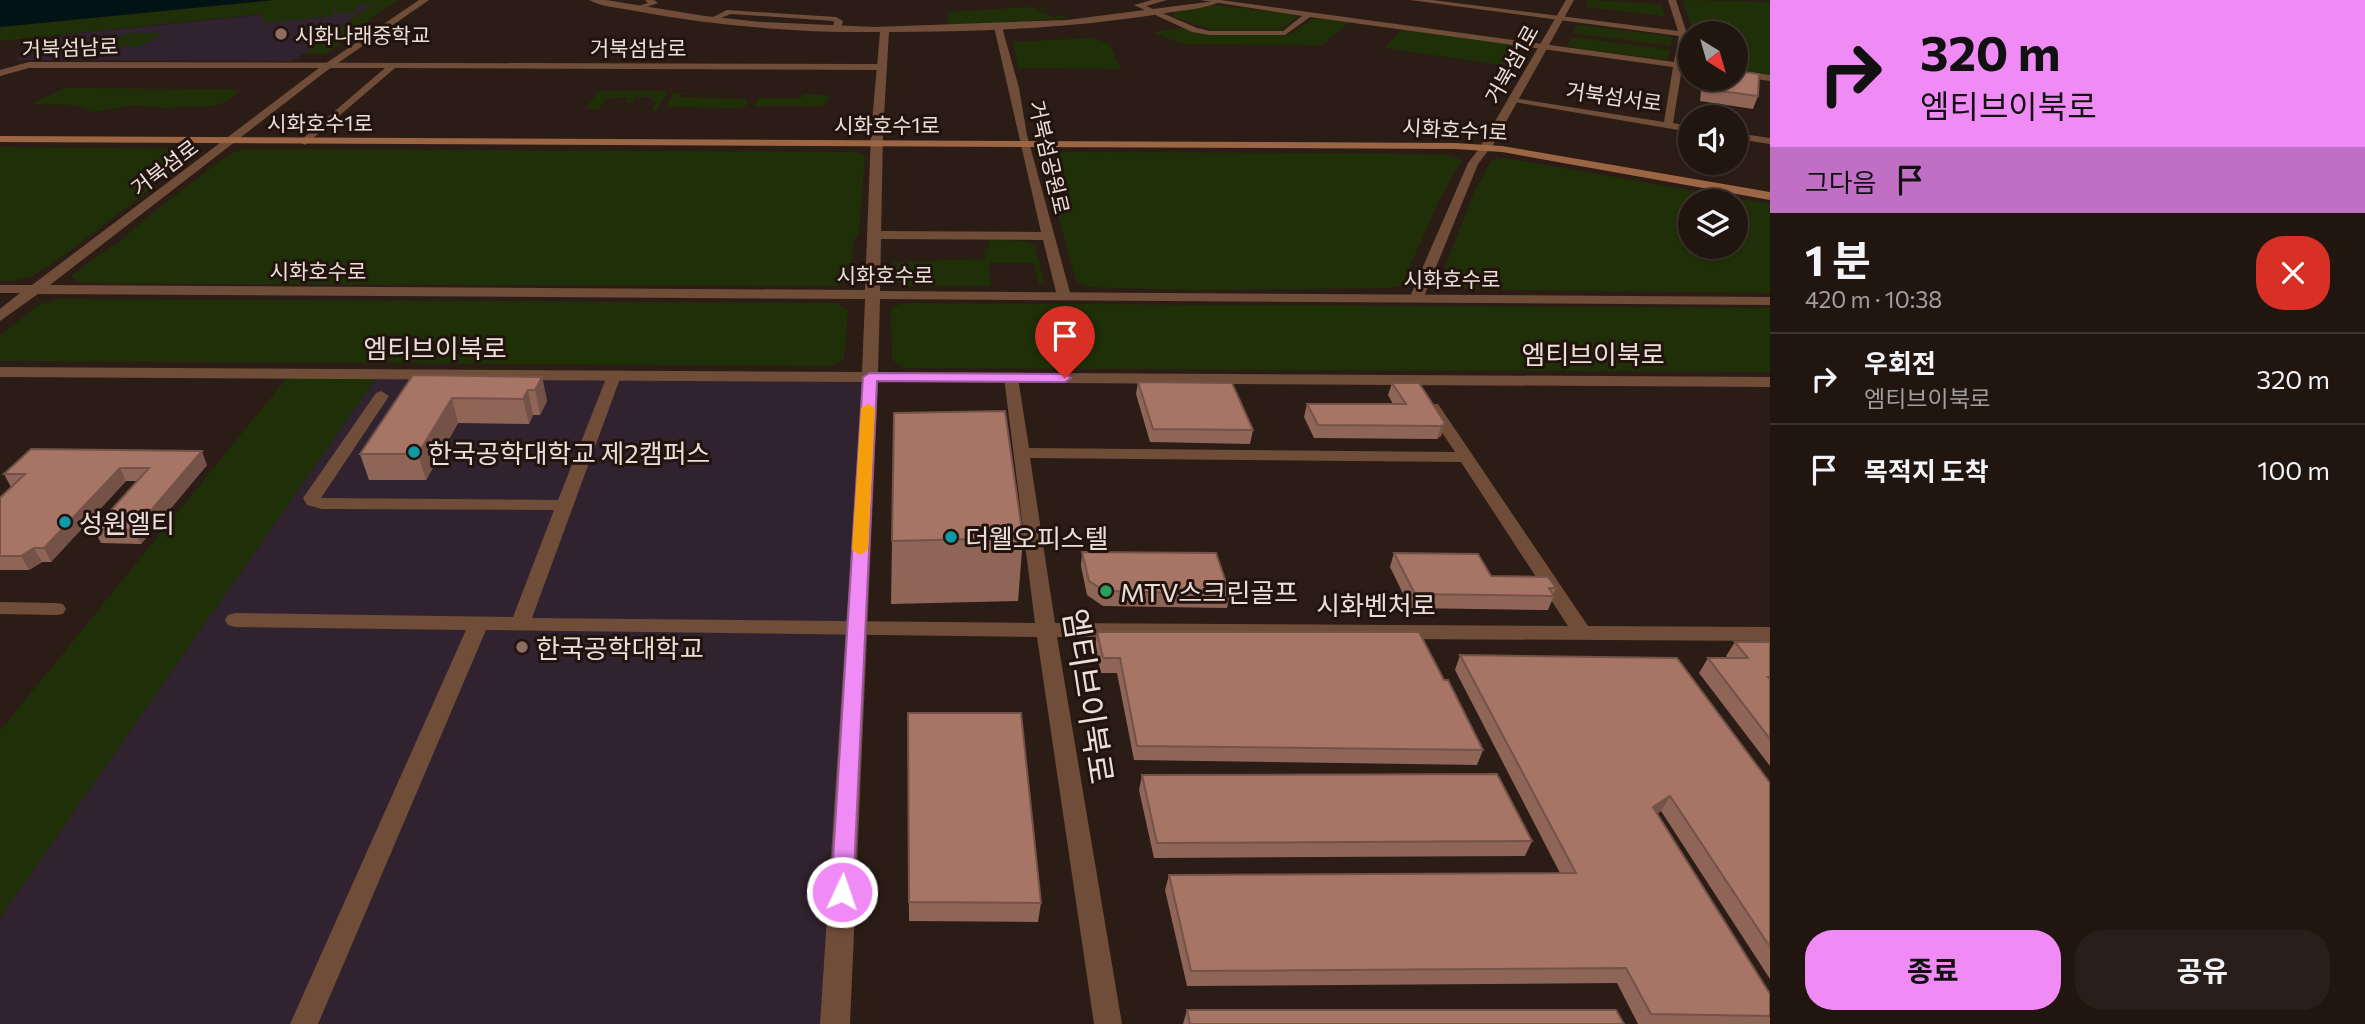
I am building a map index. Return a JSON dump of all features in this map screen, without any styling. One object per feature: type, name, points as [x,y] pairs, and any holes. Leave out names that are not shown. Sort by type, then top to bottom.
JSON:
[{"type":"main road","name":"시화호수1로","points":[[0,139],[1401,145],[1486,147],[1519,151]]},
{"type":"main road","points":[[1519,151],[1571,155],[1770,189]]},
{"type":"main road","points":[[1519,151],[1566,164],[1770,198]]},
{"type":"street","points":[[415,0],[389,14],[351,44],[351,49],[361,45],[405,10],[425,0]]},
{"type":"street","points":[[593,0],[713,19],[885,29],[998,27],[1154,12],[1213,0],[1678,65]]},
{"type":"street","points":[[638,9],[654,3],[649,0]]},
{"type":"street","points":[[1163,0],[1138,5],[1195,30],[1210,33],[1285,33],[1309,15]]},
{"type":"street","points":[[1414,0],[1678,33]]},
{"type":"street","points":[[1475,8],[1481,0]]},
{"type":"street","name":"거북섬1로","points":[[1486,147],[1570,0]]},
{"type":"street","name":"거북섬서로","points":[[1672,0],[1679,21]]},
{"type":"street","name":"거북섬공원로","points":[[998,27],[1064,296]]},
{"type":"street","points":[[835,1024],[870,377],[874,235],[885,29]]},
{"type":"street","name":"거북섬로","points":[[0,316],[351,49]]},
{"type":"street","name":"거북섬남로","points":[[0,73],[29,65],[882,68]]},
{"type":"street","points":[[305,142],[393,66]]},
{"type":"street","name":"거북섬서로","points":[[1513,101],[1668,125],[1678,70]]},
{"type":"street","points":[[1748,75],[1770,78]]},
{"type":"street","points":[[1668,125],[1678,127]]},
{"type":"street","points":[[1748,138],[1770,141]]},
{"type":"street","points":[[1416,299],[1473,163],[1486,147]]},
{"type":"street","points":[[874,235],[1048,236]]},
{"type":"street","name":"시화호수로","points":[[0,289],[1770,301]]},
{"type":"street","name":"엠티브이북로","points":[[0,372],[1770,382]]},
{"type":"street","points":[[520,624],[614,376]]},
{"type":"street","name":"엠티브이북로","points":[[1011,378],[1046,629],[1108,1024]]},
{"type":"street","points":[[1415,380],[1582,632]]},
{"type":"street","points":[[381,396],[312,498],[313,501],[322,504],[565,505]]},
{"type":"street","points":[[1023,453],[1465,457]]},
{"type":"street","points":[[0,608],[56,609]]},
{"type":"street","name":"시화벤처로","points":[[235,620],[856,629],[1770,634]]},
{"type":"street","points":[[304,1024],[479,623]]},
{"type":"shaded area","points":[[0,0],[273,0],[0,27]]},
{"type":"shaded area","points":[[375,3],[293,61],[12,60],[62,35]]},
{"type":"shaded area","name":"한국공학대학교","points":[[378,375],[870,377],[836,1024],[0,1024],[0,918]]},
{"type":"green space","points":[[273,0],[401,0],[386,7],[326,54],[303,54],[373,3],[355,5],[357,12],[338,14],[335,7],[332,7],[335,16],[264,23],[262,14],[0,41],[0,27]]},
{"type":"green space","points":[[1588,0],[1662,4],[1664,16],[1585,7]]},
{"type":"green space","points":[[1683,0],[1770,2],[1770,75],[1748,72],[1748,21],[1689,21]]},
{"type":"green space","points":[[1216,5],[1297,17],[1281,30],[1213,30],[1172,16],[1173,13]]},
{"type":"green space","points":[[1033,7],[1054,18],[1058,15],[1070,18],[949,25],[947,12]]},
{"type":"green space","points":[[1313,19],[1349,22],[1323,45],[1183,44],[1152,32],[1182,28],[1200,34],[1289,35]]},
{"type":"green space","points":[[1577,25],[1664,35],[1672,37],[1671,46],[1573,33]]},
{"type":"green space","points":[[1401,30],[1521,48],[1509,66],[1384,48]]},
{"type":"green space","points":[[128,33],[163,33],[139,47],[102,46]]},
{"type":"green space","points":[[1572,37],[1670,50],[1668,59],[1657,59],[1575,48],[1567,45]]},
{"type":"green space","points":[[1094,38],[1109,44],[1121,69],[1018,68],[1013,42]]},
{"type":"green space","points":[[65,88],[240,91],[224,103],[210,106],[164,108],[135,105],[91,112],[75,105],[31,104]]},
{"type":"green space","points":[[598,91],[668,91],[656,111],[610,110],[651,110],[656,102],[651,101],[652,97],[635,97],[632,103],[625,103],[627,97],[606,99],[599,109],[586,109]]},
{"type":"green space","points":[[673,93],[750,93],[680,94],[679,97],[747,99],[746,106],[740,108],[667,106]]},
{"type":"green space","points":[[803,94],[829,95],[828,101],[821,106],[754,106],[759,98],[802,98]]},
{"type":"green space","points":[[0,147],[194,149],[198,153],[176,166],[147,192],[32,276],[0,281]]},
{"type":"green space","points":[[245,149],[856,152],[865,155],[859,233],[853,242],[851,280],[837,286],[165,284],[78,282],[71,276],[116,245],[147,217],[231,153]]},
{"type":"green space","points":[[1050,152],[1367,153],[1448,155],[1462,160],[1439,201],[1401,286],[1184,290],[1088,287],[1076,281],[1042,156]]},
{"type":"green space","points":[[1505,158],[1684,189],[1678,189],[1678,259],[1748,259],[1748,200],[1770,204],[1770,293],[1454,289],[1439,282],[1474,193],[1492,159]]},
{"type":"green space","points":[[988,240],[1024,241],[1035,245],[1044,283],[1039,286],[1034,263],[989,263],[991,286],[905,286],[893,281],[893,262],[985,259],[984,249],[989,249]]},
{"type":"green space","points":[[57,299],[837,303],[848,310],[844,360],[830,366],[0,361],[0,336],[38,305]]},
{"type":"green space","points":[[903,303],[1770,308],[1770,372],[904,368],[892,360],[891,308]]},
{"type":"green space","points":[[290,374],[378,375],[0,918],[0,731]]},
{"type":"building","points":[[1748,73],[1759,74],[1758,96],[1720,91],[1748,91]]},
{"type":"building","points":[[413,375],[542,377],[535,390],[528,390],[523,399],[452,398],[418,454],[360,454]]},
{"type":"building","points":[[1138,382],[1232,383],[1253,430],[1153,429]]},
{"type":"building","points":[[1392,383],[1419,383],[1445,423],[1441,426],[1318,425],[1307,404],[1406,404]]},
{"type":"building","points":[[1005,411],[1023,538],[892,541],[894,413]]},
{"type":"building","points":[[31,449],[202,451],[134,530],[94,529],[149,468],[120,468],[44,548],[34,548],[21,556],[0,556],[0,498],[25,474],[4,474]]},
{"type":"building","points":[[1082,552],[1216,553],[1230,594],[1105,591],[1089,581]]},
{"type":"building","points":[[1394,553],[1478,554],[1491,576],[1548,577],[1556,588],[1549,588],[1554,596],[1415,594]]},
{"type":"building","points":[[1097,632],[1419,632],[1444,680],[1448,680],[1483,750],[1137,746],[1120,658],[1103,658]]},
{"type":"building","points":[[1735,642],[1770,642],[1770,739],[1708,658],[1748,658]]},
{"type":"building","points":[[1460,655],[1677,658],[1770,783],[1770,947],[1670,796],[1653,807],[1770,994],[1770,1016],[1651,1014],[1626,968],[1191,971],[1169,875],[1576,873]]},
{"type":"building","points":[[908,713],[1021,713],[1041,903],[909,902]]},
{"type":"building","points":[[1497,774],[1532,841],[1157,843],[1142,775]]},
{"type":"building","points":[[1187,1010],[1616,1010],[1624,1024],[1190,1024]]},
{"type":"slow traffic","points":[[860,550],[868,408]]},
{"type":"place","name":"시화나래중학교","points":[[281,34]]},
{"type":"place","name":"한국공학대학교 제2캠퍼스","points":[[414,452]]},
{"type":"place","name":"성원엘티","points":[[65,522]]},
{"type":"place","name":"더웰오피스텔","points":[[951,537]]},
{"type":"place","name":"MTV스크린골프","points":[[1106,591]]},
{"type":"place","name":"한국공학대학교","points":[[522,647]]},
{"type":"route","points":[[842,892],[870,377],[1065,378]]}]
